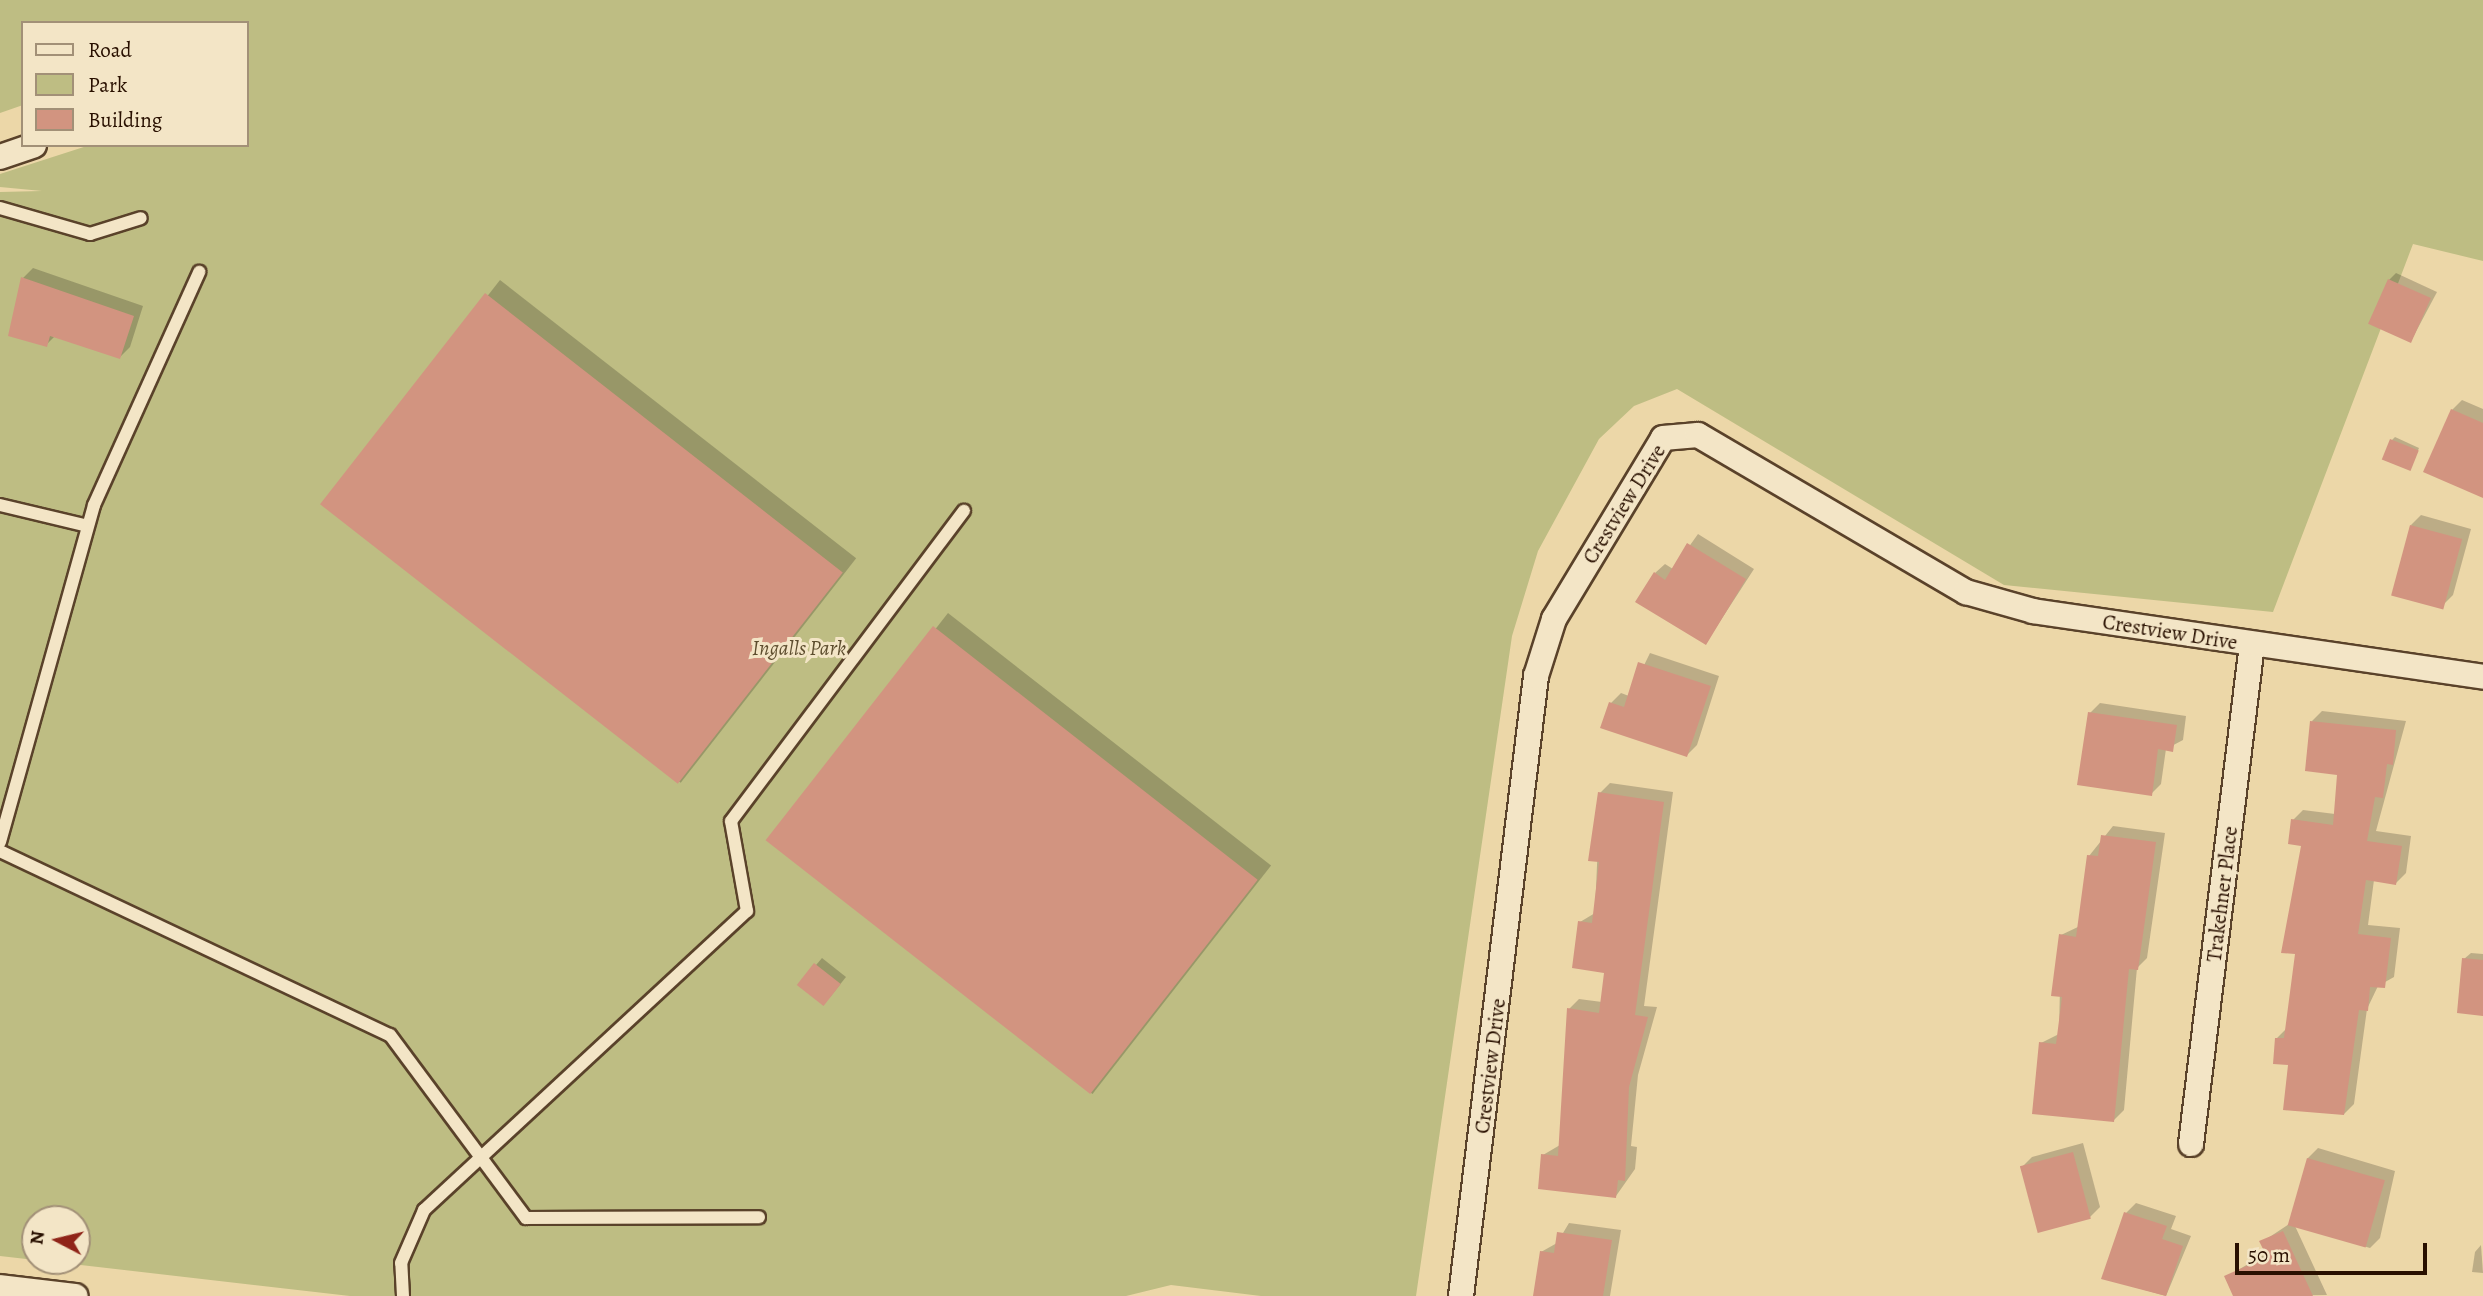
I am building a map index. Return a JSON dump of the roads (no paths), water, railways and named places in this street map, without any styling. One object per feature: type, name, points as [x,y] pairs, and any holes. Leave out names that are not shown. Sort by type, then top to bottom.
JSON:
[{"type":"street","points":[[0,157],[28,147]]},
{"type":"street","name":"Crestview Drive","points":[[1461,1296],[1536,676],[1553,619],[1662,438],[1698,435],[1966,592],[2033,611],[2483,677]]},
{"type":"street","name":"Trakehner Place","points":[[2191,1144],[2252,645]]},
{"type":"street","points":[[0,1287],[75,1296]]},
{"type":"lane","points":[[0,208],[90,234],[141,218]]},
{"type":"lane","points":[[0,842],[88,526],[199,272]]},
{"type":"lane","points":[[0,505],[88,526]]},
{"type":"lane","points":[[403,1296],[401,1263],[424,1210],[747,911],[731,821],[964,511]]},
{"type":"lane","points":[[0,851],[390,1035],[526,1218],[759,1217]]},
{"type":"park label","name":"Ingalls Park","points":[[799,648]]}]
